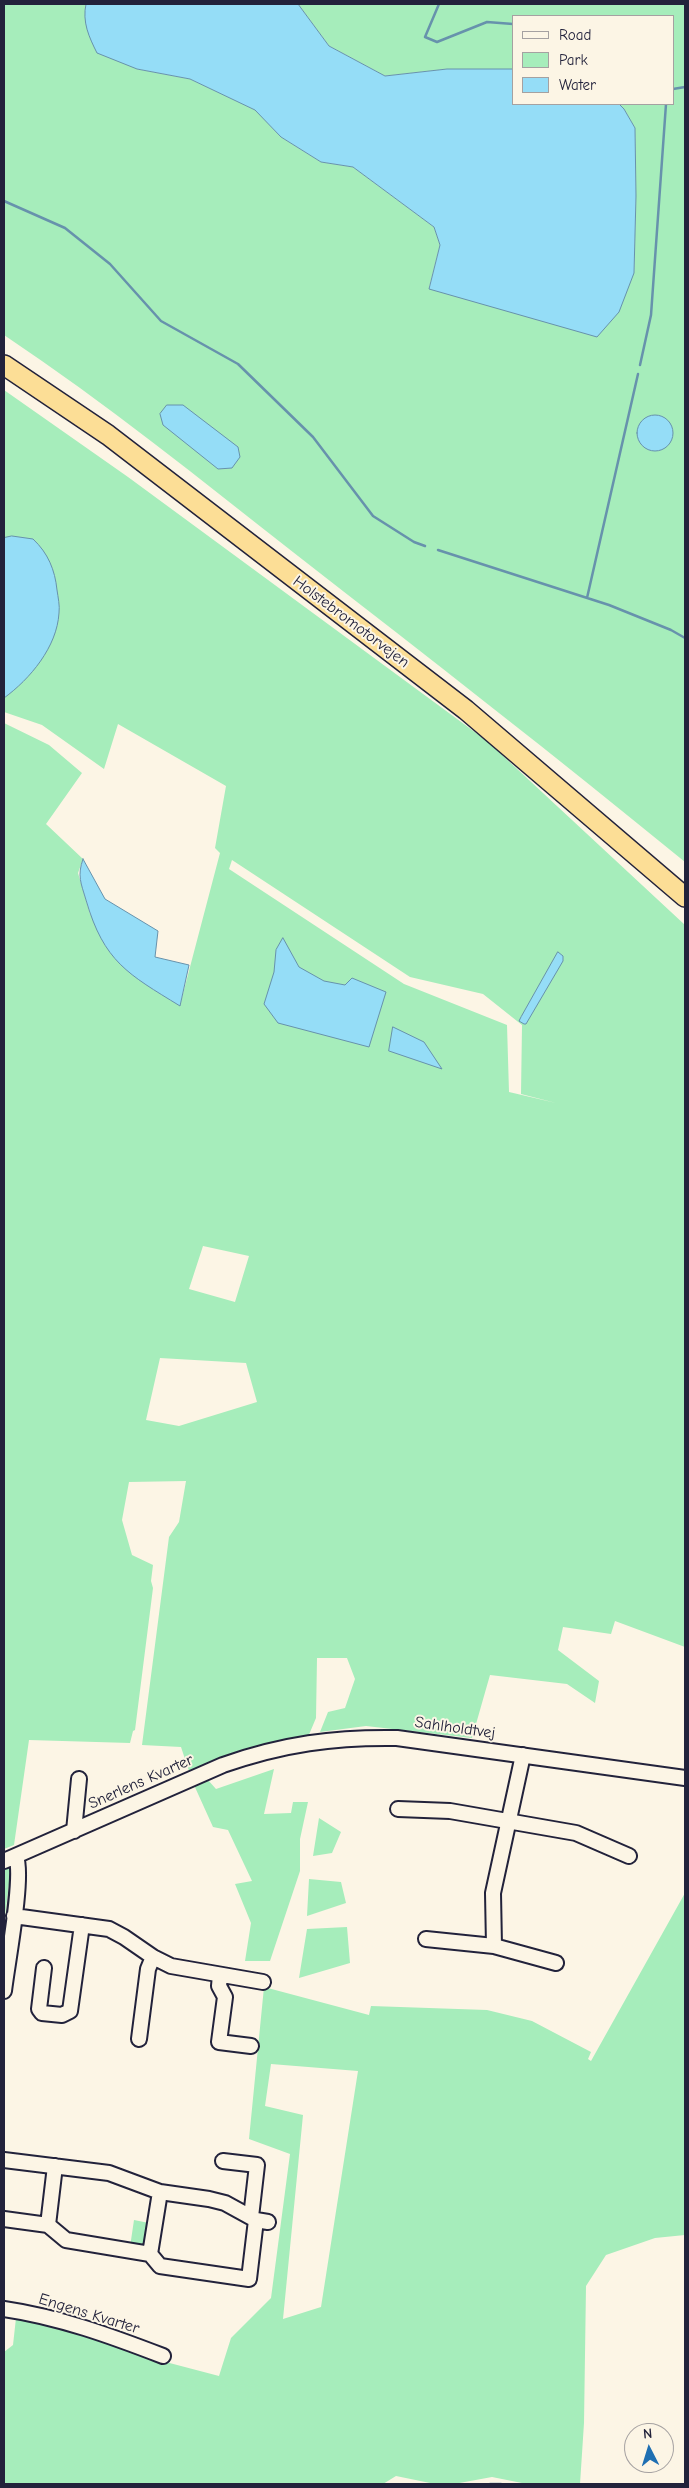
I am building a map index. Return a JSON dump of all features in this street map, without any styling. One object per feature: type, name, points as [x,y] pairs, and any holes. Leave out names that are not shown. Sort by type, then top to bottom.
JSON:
[{"type":"highway","name":"Holstebromotorvejen","points":[[4,365],[108,435],[466,710],[685,897]]},
{"type":"street","name":"Sahlholdtvej","points":[[223,1765],[282,1747],[355,1737],[397,1738],[685,1778]]},
{"type":"street","points":[[494,1946],[493,1894],[523,1755]]},
{"type":"street","name":"Snerlens Kvarter","points":[[10,1859],[223,1765]]},
{"type":"street","name":"Snerlens Kvarter","points":[[74,1831],[79,1779]]},
{"type":"street","points":[[398,1810],[450,1811],[576,1833],[629,1856]]},
{"type":"street","points":[[4,1990],[19,1864],[10,1859]]},
{"type":"street","points":[[14,1916],[109,1929],[171,1966],[263,1982]]},
{"type":"street","points":[[44,1968],[39,2008],[42,2012],[62,2015],[70,2011],[82,1925]]},
{"type":"street","points":[[426,1939],[494,1946],[556,1963]]},
{"type":"street","points":[[139,2039],[148,1970],[153,1957]]},
{"type":"street","points":[[220,1975],[219,1986],[225,1997],[219,2042],[251,2046]]},
{"type":"street","points":[[4,2160],[110,2173],[160,2192],[209,2199],[258,2220]]},
{"type":"street","points":[[4,2219],[48,2225],[66,2240],[150,2254],[160,2266],[249,2279],[258,2220],[257,2166],[223,2161]]},
{"type":"street","points":[[48,2225],[55,2166]]},
{"type":"street","points":[[150,2254],[160,2192]]},
{"type":"street","name":"Engens Kvarter","points":[[4,2309],[63,2321],[163,2356]]},
{"type":"green space","points":[[4,4],[86,4],[85,12],[137,69],[190,79],[256,110],[281,137],[321,162],[353,167],[434,227],[440,245],[429,288],[634,273],[635,128],[620,105],[674,105],[674,15],[512,15],[512,69],[447,69],[385,76],[329,46],[298,4],[685,4],[685,862],[493,708],[189,471],[116,415],[4,335]]},
{"type":"green space","points":[[4,390],[128,477],[487,741],[685,925],[685,1647],[615,1621],[611,1634],[563,1627],[558,1650],[599,1681],[595,1703],[567,1684],[490,1675],[472,1738],[366,1726],[320,1732],[328,1712],[345,1708],[355,1679],[347,1658],[317,1658],[316,1718],[308,1737],[248,1752],[190,1774],[181,1747],[142,1745],[169,1537],[179,1522],[186,1481],[129,1482],[122,1520],[132,1555],[153,1565],[151,1581],[153,1588],[135,1730],[133,1731],[130,1743],[29,1740],[14,1845],[4,1849],[4,723],[49,745],[82,773],[46,824],[83,859],[78,873],[90,914],[180,1005],[220,853],[215,848],[226,786],[118,724],[104,769],[42,725],[4,712]],"holes":[[[232,860],[410,977],[483,994],[522,1025],[521,1094],[556,1103],[509,1092],[507,1025],[404,984],[229,869]],[[203,1246],[249,1256],[235,1302],[189,1289]],[[160,1358],[246,1363],[257,1402],[179,1426],[146,1420]]]},
{"type":"green space","points":[[274,1769],[264,1814],[291,1813],[293,1802],[308,1802],[300,1839],[300,1871],[270,1961],[245,1961],[251,1923],[235,1884],[252,1881],[228,1830],[213,1827],[194,1785],[208,1780],[216,1789]]},
{"type":"green space","points":[[319,1818],[341,1832],[332,1853],[313,1856]]},
{"type":"green space","points":[[4,1867],[11,1869],[4,1923]]},
{"type":"green space","points":[[309,1879],[341,1882],[346,1903],[307,1916]]},
{"type":"green space","points":[[685,1893],[685,2235],[655,2238],[606,2255],[586,2286],[584,2423],[580,2484],[527,2484],[492,2477],[454,2484],[435,2484],[396,2476],[383,2484],[4,2484],[4,2352],[13,2345],[16,2318],[93,2337],[162,2361],[219,2376],[231,2338],[271,2298],[290,2154],[249,2139],[264,1987],[369,2015],[371,2006],[487,2010],[532,2021],[591,2052],[588,2059],[591,2061]],"holes":[[[271,2064],[358,2071],[321,2307],[283,2319],[303,2115],[265,2106]]]},
{"type":"green space","points":[[347,1927],[350,1963],[299,1978],[307,1929]]},
{"type":"green space","points":[[134,2220],[149,2223],[147,2249],[130,2247]]},
{"type":"water","points":[[86,4],[298,4],[329,46],[385,76],[447,69],[512,69],[512,105],[620,105],[635,128],[636,196],[634,273],[619,312],[597,337],[429,289],[440,245],[434,227],[353,167],[321,162],[281,137],[255,110],[190,79],[137,69],[97,53],[89,35],[85,11]]},
{"type":"water","points":[[167,405],[183,405],[238,447],[240,457],[232,468],[218,469],[163,425],[160,414]]},
{"type":"water","points":[[655,415],[667,421],[673,433],[667,445],[655,451],[643,445],[637,433],[643,421]]},
{"type":"water","points":[[12,536],[33,539],[47,556],[55,576],[59,610],[57,626],[48,650],[32,672],[4,698],[4,538]]},
{"type":"water","points":[[83,859],[105,899],[158,931],[155,957],[189,965],[180,1006],[132,975],[110,952],[93,921],[80,879]]},
{"type":"water","points":[[283,938],[299,967],[324,981],[345,985],[352,978],[386,992],[369,1047],[278,1023],[264,1004],[274,972],[276,950]]},
{"type":"water","points":[[558,952],[563,956],[563,961],[526,1024],[524,1024],[519,1021]]},
{"type":"water","points":[[393,1027],[424,1042],[442,1069],[389,1051]]},
{"type":"waterway","points":[[439,4],[425,37],[437,42],[487,22],[512,24]]},
{"type":"waterway","points":[[674,89],[685,87]]},
{"type":"waterway","points":[[640,365],[651,315],[666,105]]},
{"type":"waterway","points":[[4,201],[65,228],[110,264],[161,321],[238,364],[313,437],[373,516],[414,542],[425,546]]},
{"type":"waterway","points":[[587,598],[638,374]]},
{"type":"waterway","points":[[438,550],[609,605],[671,630],[685,638]]},
{"type":"waterway","points":[[490,2484],[501,2484]]}]
